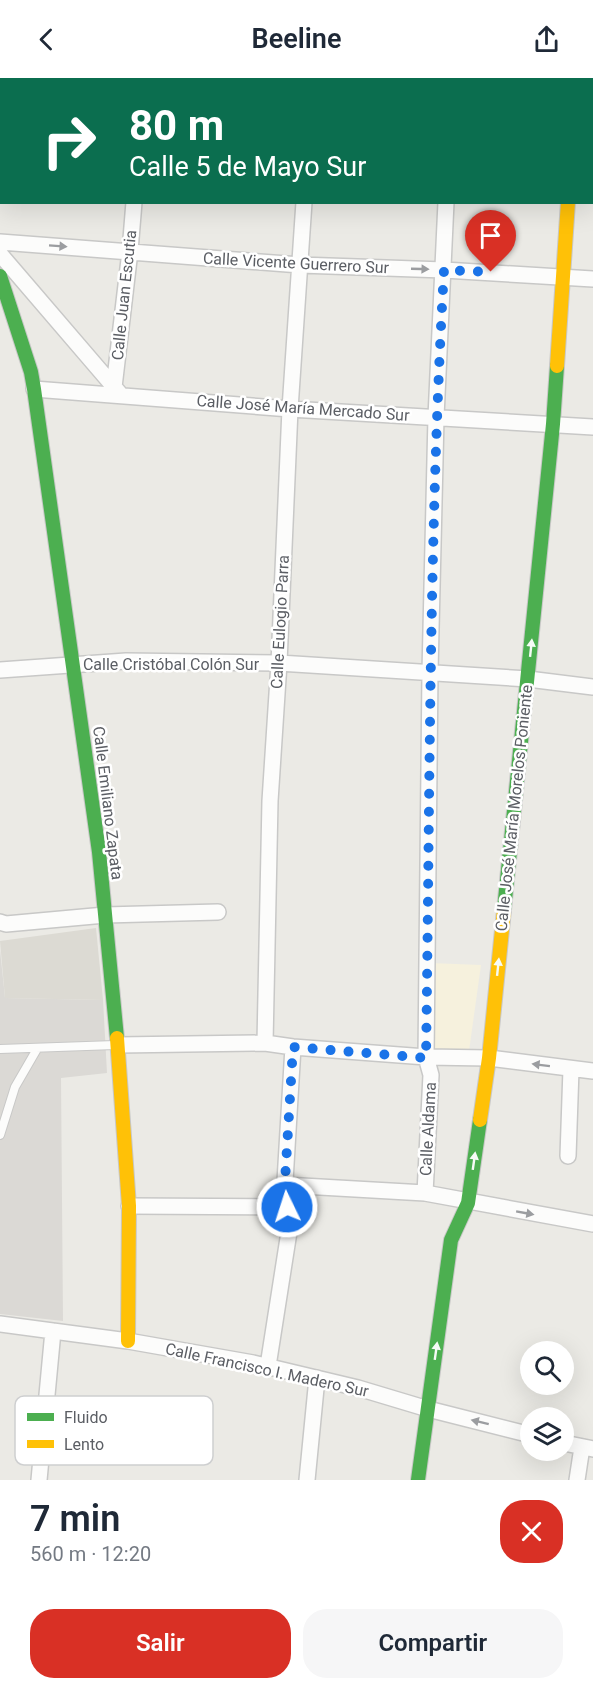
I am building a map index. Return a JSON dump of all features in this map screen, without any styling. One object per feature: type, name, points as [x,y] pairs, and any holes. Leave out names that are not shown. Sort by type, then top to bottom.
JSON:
[{"type":"street","name":"Calle Juan Escutia","points":[[118,391],[134,204]]},
{"type":"street","name":"Calle Eulogio Parra","points":[[265,1042],[270,801],[303,204]]},
{"type":"street","name":"Calle Aldama","points":[[424,1193],[431,1075],[426,1058],[430,672],[436,417],[446,204]]},
{"type":"street","name":"Calle José María Morelos Poniente","points":[[418,1480],[451,1240],[468,1203],[489,1058],[553,424],[568,204]]},
{"type":"street","name":"Calle Vicente Guerrero Sur","points":[[0,242],[300,265],[444,270],[593,279]]},
{"type":"street","points":[[0,254],[118,391]]},
{"type":"street","name":"Calle Emiliano Zapata","points":[[0,276],[31,372],[34,389],[99,852],[118,1045],[129,1206],[128,1341]]},
{"type":"street","name":"Calle José María Mercado Sur","points":[[34,389],[118,391],[290,409],[593,427]]},
{"type":"street","name":"Calle Cristóbal Colón Sur","points":[[0,670],[126,661],[279,663],[528,679],[593,687]]},
{"type":"street","points":[[0,922],[6,924],[105,915],[218,912]]},
{"type":"street","points":[[118,1045],[265,1042],[293,1047],[426,1058],[489,1058],[593,1071]]},
{"type":"street","points":[[268,1366],[289,1232],[285,1185],[293,1047]]},
{"type":"street","points":[[568,1156],[571,1069]]},
{"type":"street","points":[[285,1185],[424,1193],[468,1203],[593,1224]]},
{"type":"street","points":[[129,1206],[287,1207]]},
{"type":"street","name":"Calle Francisco I. Madero Sur","points":[[0,1324],[128,1341],[268,1366],[520,1432]]},
{"type":"street","points":[[47,1396],[53,1331]]},
{"type":"street","points":[[307,1480],[317,1378]]},
{"type":"street","points":[[577,1480],[587,1448]]},
{"type":"street","points":[[39,1480],[40,1465]]},
{"type":"lane","points":[[0,1049],[118,1045]]},
{"type":"lane","points":[[0,1135],[15,1087],[37,1049]]},
{"type":"shaded area","points":[[96,928],[103,1000],[5,998],[0,941]]},
{"type":"shaded area","points":[[0,950],[5,998],[103,1000],[107,1073],[61,1078],[63,1321],[0,1314]]},
{"type":"shaded area","points":[[430,963],[481,965],[469,1051],[430,1050]]},
{"type":"traffic: fast","points":[[0,276],[31,372],[34,389],[99,852],[117,1038]]},
{"type":"traffic: fast","points":[[504,910],[557,366]]},
{"type":"traffic: fast","points":[[418,1480],[451,1240],[468,1203],[480,1120]]},
{"type":"traffic: slow","points":[[557,366],[568,204]]},
{"type":"traffic: slow","points":[[480,1120],[489,1058],[504,910]]},
{"type":"traffic: slow","points":[[117,1038],[129,1206],[128,1341]]},
{"type":"route","points":[[287,1207],[285,1181],[293,1047],[426,1058],[431,603],[436,417],[444,270],[491,272]]}]
